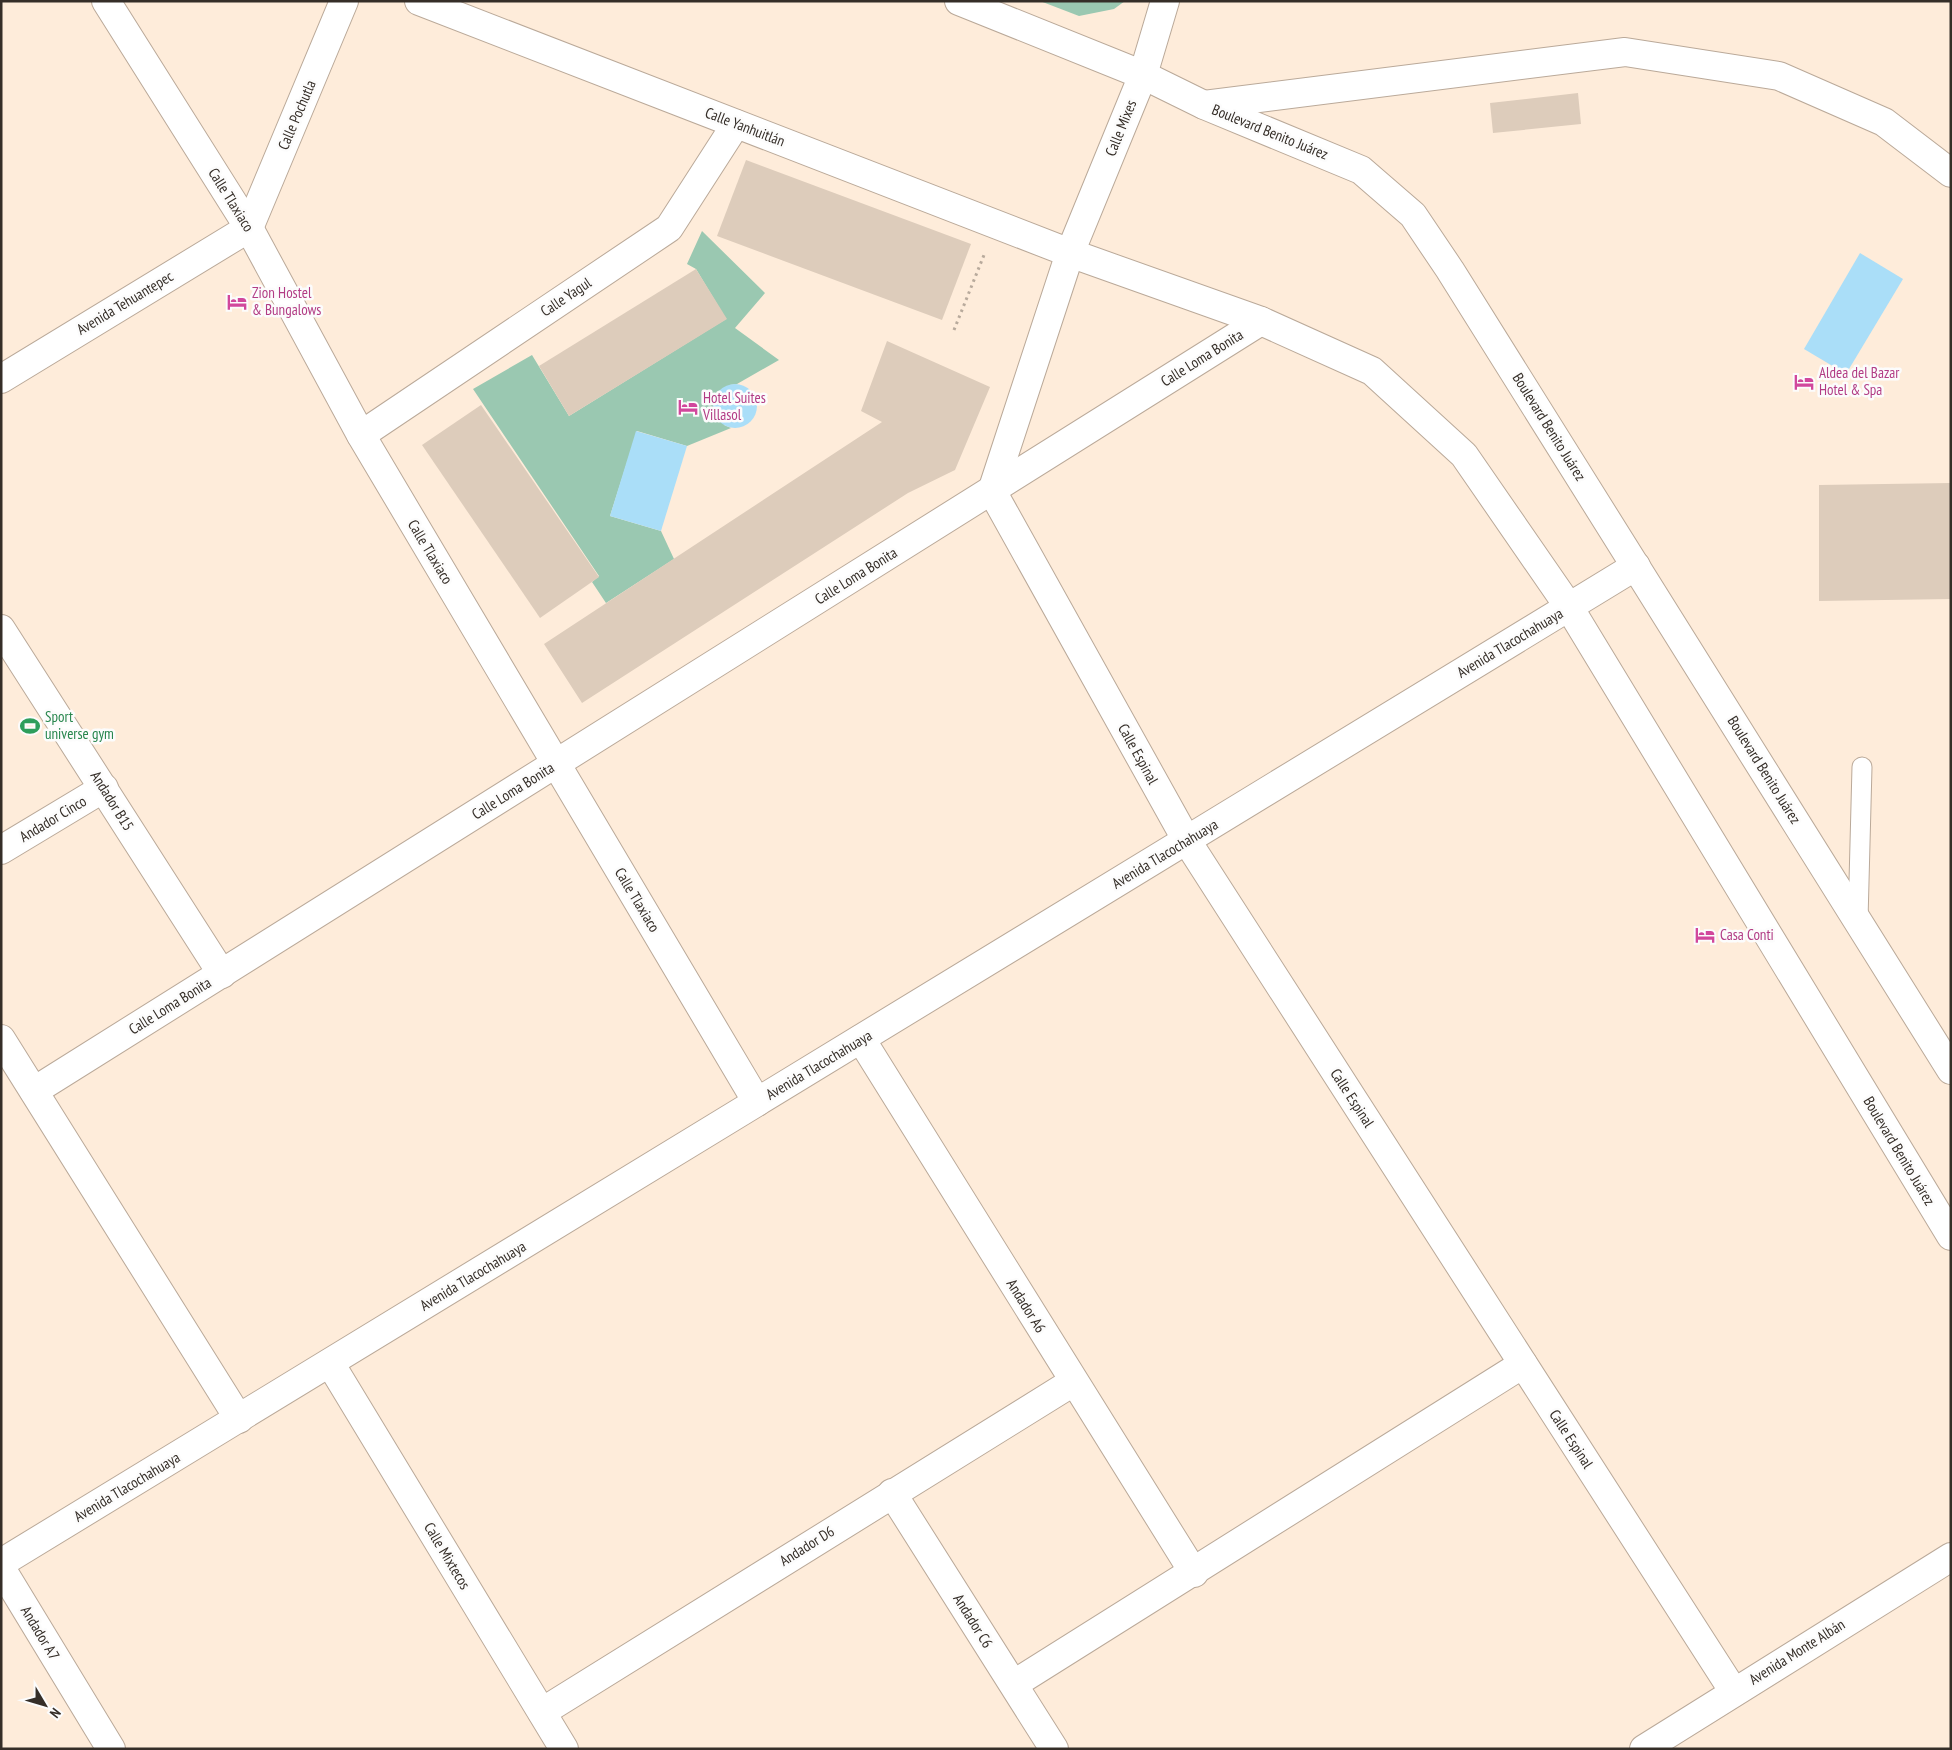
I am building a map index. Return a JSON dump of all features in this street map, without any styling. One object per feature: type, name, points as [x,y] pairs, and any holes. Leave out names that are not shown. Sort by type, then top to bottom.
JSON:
[{"type":"street","name":"Calle Tlaxiaco","points":[[106,1],[249,228],[361,435],[555,764],[758,1102]]},
{"type":"street","name":"Calle Pochutla","points":[[249,228],[344,1]]},
{"type":"street","name":"Calle Yanhuitlán","points":[[419,1],[1070,253]]},
{"type":"street","name":"Boulevard Benito Juárez","points":[[959,1],[1143,75],[1204,105],[1361,170],[1413,215],[1450,270],[1951,1070]]},
{"type":"street","name":"Calle Mixes","points":[[1070,253],[1143,75],[1165,1]]},
{"type":"street","points":[[1204,105],[1625,52],[1780,76],[1884,122],[1951,173]]},
{"type":"street","name":"Calle Yagul","points":[[361,435],[669,228],[736,124]]},
{"type":"street","name":"Avenida Tehuantepec","points":[[1,378],[249,228]]},
{"type":"street","name":"Boulevard Benito Juárez","points":[[1070,253],[1260,322],[1372,371],[1464,455],[1569,607],[1951,1236]]},
{"type":"street","points":[[992,490],[1070,253]]},
{"type":"street","name":"Calle Loma Bonita","points":[[34,1091],[1260,322]]},
{"type":"street","name":"Calle Espinal","points":[[992,490],[1187,840],[1734,1692]]},
{"type":"street","name":"Avenida Tlacochahuaya","points":[[1,1563],[1636,566]]},
{"type":"street","name":"Andador B15","points":[[1,629],[222,974]]},
{"type":"street","name":"Andador Cinco","points":[[1,850],[104,788]]},
{"type":"street","points":[[1,1039],[239,1418]]},
{"type":"street","name":"Andador A6","points":[[861,1039],[1073,1382],[1194,1573]]},
{"type":"street","name":"Calle Mixtecos","points":[[330,1363],[564,1749]]},
{"type":"street","points":[[1014,1684],[1194,1573],[1523,1364]]},
{"type":"street","name":"Andador D6","points":[[542,1712],[1073,1382]]},
{"type":"street","name":"Andador C6","points":[[892,1493],[1054,1749]]},
{"type":"street","name":"Avenida Monte Albán","points":[[1644,1749],[1951,1556]]},
{"type":"street","name":"Andador A7","points":[[1,1568],[110,1749]]},
{"type":"lane","points":[[1858,920],[1862,767]]},
{"type":"path","points":[[954,330],[988,246],[999,226]]},
{"type":"green space","points":[[1040,1],[1125,1],[1114,9],[1079,16]]},
{"type":"green space","points":[[702,231],[765,293],[735,328],[779,360],[737,384],[730,385],[724,425],[731,428],[687,446],[637,431],[610,516],[661,531],[674,559],[606,603],[592,582],[599,576],[473,389],[532,355],[569,416],[726,319],[696,269],[687,264]]},
{"type":"water","points":[[1860,253],[1903,279],[1846,374],[1804,349]]},
{"type":"water","points":[[735,384],[747,388],[753,394],[757,406],[753,418],[747,424],[735,428],[723,424],[717,418],[713,406],[717,394],[723,388]]},
{"type":"water","points":[[636,431],[687,446],[661,531],[610,516]]},
{"type":"building","points":[[1578,93],[1581,124],[1493,133],[1490,103]]},
{"type":"building","points":[[746,160],[971,244],[942,320],[717,236]]},
{"type":"building","points":[[696,269],[727,319],[569,416],[539,366]]},
{"type":"building","points":[[887,341],[990,387],[955,470],[908,493],[582,703],[544,644],[882,422],[861,411]]},
{"type":"building","points":[[481,405],[599,577],[540,618],[422,445]]},
{"type":"building","points":[[1951,483],[1951,599],[1819,601],[1819,485]]},
{"type":"place","name":"Zion Hostel & Bungalows","points":[[237,302]]},
{"type":"place","name":"Aldea del Bazar Hotel & Spa","points":[[1804,382]]},
{"type":"place","name":"Hotel Suites Villasol","points":[[688,407]]},
{"type":"place","name":"Sport universe gym","points":[[30,726]]},
{"type":"place","name":"Casa Conti","points":[[1705,935]]}]
